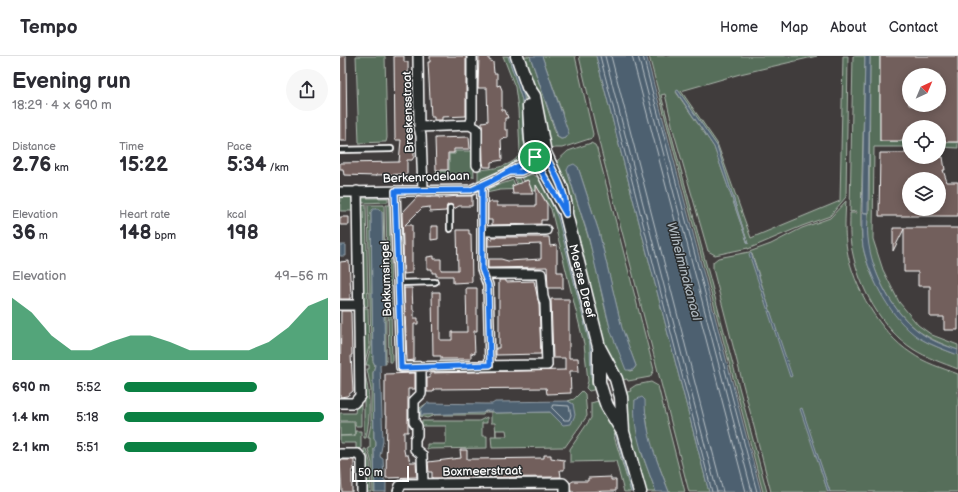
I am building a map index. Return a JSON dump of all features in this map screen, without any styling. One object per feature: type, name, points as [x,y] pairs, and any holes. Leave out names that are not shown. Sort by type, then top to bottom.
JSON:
[{"type":"street","name":"Breskensstraat","points":[[418,56],[419,127],[422,136],[423,190]]},
{"type":"street","points":[[470,125],[472,119],[472,56]]},
{"type":"street","name":"Moerse Dreef","points":[[517,56],[528,87],[531,140],[542,159],[566,214],[599,347],[616,379],[620,390],[623,432],[640,492]]},
{"type":"street","points":[[419,127],[470,125],[477,129],[477,165]]},
{"type":"street","name":"Berkenrodelaan","points":[[340,192],[423,190],[449,194],[471,190],[482,186],[510,172],[518,166],[542,159]]},
{"type":"street","points":[[482,186],[482,269],[488,285],[490,365]]},
{"type":"street","points":[[340,403],[354,403],[360,396],[358,191]]},
{"type":"street","name":"Bakkumsingel","points":[[395,191],[401,368],[421,368]]},
{"type":"street","points":[[482,231],[546,230]]},
{"type":"street","points":[[423,484],[422,455],[415,449],[417,426],[414,422],[414,402],[421,394],[421,368],[547,364],[546,303],[543,297],[541,274],[484,274]]},
{"type":"street","points":[[340,305],[359,305]]},
{"type":"street","name":"Moerse Dreef","points":[[599,347],[598,372],[602,391],[607,406],[623,432]]},
{"type":"street","points":[[340,454],[358,454],[362,458],[362,492]]},
{"type":"street","name":"Boxmeerstraat","points":[[399,489],[423,484],[486,488],[564,488]]},
{"type":"lane","points":[[340,150],[392,149]]},
{"type":"lane","points":[[450,208],[450,229]]},
{"type":"lane","points":[[398,283],[435,282]]},
{"type":"green space","points":[[356,56],[385,56],[386,142],[359,143]]},
{"type":"green space","points":[[503,56],[508,56],[522,100],[525,152],[525,102],[520,81],[511,56],[513,56],[526,98],[530,153],[525,159],[478,182],[478,170],[495,168],[508,164],[517,158],[520,153],[518,109],[515,87]]},
{"type":"green space","points":[[521,56],[530,56],[557,137],[561,139],[566,138],[562,112],[542,56],[575,56],[593,134],[592,138],[562,148],[547,150],[534,84]]},
{"type":"green space","points":[[579,56],[596,56],[709,492],[689,492],[601,150]]},
{"type":"green space","points":[[649,56],[817,56],[740,74],[681,91],[717,143],[751,238],[840,201],[843,56],[848,56],[846,197],[830,216],[748,249],[715,255],[708,251],[674,133],[665,94],[661,95],[767,492],[763,492]],"holes":[[[678,90],[717,146],[748,244],[714,147],[676,92]]]},
{"type":"green space","points":[[853,56],[865,56],[861,220],[863,246],[870,270],[889,306],[905,326],[924,341],[958,355],[958,369],[913,349],[891,330],[873,306],[855,264],[850,241],[850,213],[857,213],[856,211],[850,212]]},
{"type":"green space","points":[[870,56],[880,56],[880,141],[902,141],[902,147],[874,147],[873,239],[883,270],[899,302],[918,325],[932,335],[958,345],[958,350],[938,342],[920,332],[901,315],[893,304],[880,281],[871,256],[868,244],[867,229],[869,213]]},
{"type":"green space","points":[[946,142],[958,142],[958,148],[946,147]]},
{"type":"green space","points":[[591,143],[595,145],[597,149],[654,370],[650,377],[620,381],[607,359],[555,163],[568,151]],"holes":[[[578,167],[599,232],[622,329],[636,366],[630,371],[622,358],[611,329],[590,244],[567,170]]]},
{"type":"green space","points":[[455,151],[473,151],[474,177],[436,177],[436,171],[449,171],[449,154],[455,154]]},
{"type":"green space","points":[[531,174],[540,178],[559,207],[597,355],[597,389],[589,391],[586,388],[588,381],[584,344],[551,209],[539,190],[533,191],[527,180],[523,181],[521,177]],"holes":[[[548,194],[555,202],[570,252],[589,329],[594,372],[592,386],[590,345],[559,220]]]},
{"type":"green space","points":[[519,178],[524,189],[526,189],[500,190],[486,193],[490,188],[513,180],[515,185],[512,186],[513,188],[518,186],[515,179]]},
{"type":"green space","points":[[340,196],[352,197],[353,211],[340,211]]},
{"type":"green space","points":[[362,198],[388,198],[388,202],[363,203]]},
{"type":"green space","points":[[846,201],[845,237],[850,264],[855,278],[870,308],[889,334],[916,357],[958,374],[958,492],[830,492],[801,408],[828,492],[771,492],[713,269],[713,262],[718,258],[749,252],[771,244],[802,228],[830,218]],"holes":[[[750,253],[752,254],[755,263],[791,377]]]},
{"type":"green space","points":[[366,205],[368,306],[363,307],[361,206]]},
{"type":"green space","points":[[368,205],[384,205],[386,307],[383,212],[377,208],[371,212],[373,361],[375,365],[373,373],[374,438],[376,440],[376,446],[374,449],[375,492],[373,492],[372,463],[368,449],[370,448],[370,438],[368,438],[371,424],[371,390],[367,369],[369,369],[369,365],[366,365],[371,346]]},
{"type":"green space","points":[[386,205],[389,205],[391,306],[388,306]]},
{"type":"green space","points":[[363,308],[368,308],[369,347],[364,364]]},
{"type":"green space","points":[[384,308],[386,308],[386,364],[385,364]]},
{"type":"green space","points":[[388,308],[391,308],[392,362],[389,362]]},
{"type":"green space","points":[[364,370],[368,387],[369,404],[369,420],[366,438],[364,438]]},
{"type":"green space","points":[[651,382],[658,386],[685,492],[669,492],[650,442],[645,409],[635,400],[642,454],[656,492],[644,492],[626,430],[623,393],[631,391],[630,389],[636,385]]},
{"type":"green space","points":[[582,391],[585,394],[587,416],[565,447],[492,448],[491,436],[496,436],[495,423],[491,423],[491,412],[485,412],[483,415],[435,415],[427,418],[420,416],[420,408],[427,403],[421,409],[421,415],[493,411],[495,413],[550,412],[563,424],[573,404],[568,401],[574,399]],"holes":[[[496,430],[506,430],[507,436],[496,436]]]},
{"type":"green space","points":[[601,400],[616,427],[634,492],[615,433],[614,436],[631,492],[624,492],[616,461],[570,462],[570,449],[591,418],[591,403]]},
{"type":"green space","points":[[361,404],[361,426],[355,426],[355,421],[340,421],[340,413],[355,413],[356,406]]},
{"type":"green space","points":[[487,417],[487,423],[482,423],[482,436],[487,436],[487,448],[427,449],[427,444],[446,444],[446,426],[421,426],[417,421],[479,421]]},
{"type":"green space","points":[[340,422],[354,422],[355,435],[340,436]]},
{"type":"green space","points":[[355,431],[361,431],[361,451],[356,450],[356,443],[340,443],[340,436],[355,436]]},
{"type":"green space","points":[[364,449],[366,449],[370,462],[371,492],[366,492]]},
{"type":"water","points":[[508,56],[511,57],[524,97],[526,152],[523,133],[522,100]]},
{"type":"water","points":[[530,56],[542,56],[569,134],[566,138],[561,139],[558,137]]},
{"type":"water","name":"Wilhelminakanaal","points":[[596,56],[646,56],[647,58],[761,492],[709,492]]},
{"type":"water","points":[[865,56],[870,56],[868,213],[862,212]]},
{"type":"water","points":[[678,90],[717,146],[748,244],[714,147],[676,91]]},
{"type":"water","points":[[574,164],[578,167],[599,232],[622,328],[636,366],[633,370],[626,370],[611,332],[588,235],[567,170],[569,166]]},
{"type":"water","points":[[544,186],[555,202],[564,232],[593,346],[593,378],[591,378],[590,345],[558,218]]},
{"type":"water","points":[[373,209],[379,209],[382,212],[385,364],[380,365],[383,441],[380,456],[383,458],[386,492],[375,492],[374,448],[376,446],[376,441],[374,438],[373,373],[375,365],[373,361],[371,212]]},
{"type":"water","points":[[862,213],[868,213],[868,235],[873,263],[891,301],[899,312],[917,330],[931,339],[958,350],[958,355],[919,338],[899,320],[891,309],[876,285],[866,259],[862,243]]},
{"type":"water","points":[[340,245],[346,245],[346,256],[340,256]]},
{"type":"water","points":[[751,253],[792,376],[790,377],[749,254]]},
{"type":"water","points":[[642,397],[645,400],[647,424],[652,447],[669,492],[656,492],[640,447],[635,424],[635,400]]},
{"type":"water","points":[[568,401],[573,404],[575,415],[571,424],[563,425],[550,412],[495,413],[492,411],[485,411],[483,413],[421,415],[421,409],[427,403],[492,404],[495,402]]},
{"type":"water","points":[[802,408],[830,492],[828,492],[800,409]]},
{"type":"water","points":[[615,433],[618,436],[634,492],[631,492]]},
{"type":"building","points":[[340,56],[346,56],[347,141],[340,141]]},
{"type":"building","points":[[394,56],[404,56],[404,62],[408,62],[409,144],[412,144],[414,147],[414,157],[412,160],[407,160],[407,174],[376,176],[344,175],[343,169],[340,169],[340,163],[399,162],[401,140],[395,140]]},
{"type":"building","points":[[430,56],[466,56],[466,116],[442,117],[442,120],[434,120],[434,117],[431,117],[428,62],[430,62]]},
{"type":"building","points":[[479,56],[489,56],[489,60],[493,62],[494,73],[497,73],[497,86],[500,85],[502,90],[502,110],[505,110],[508,118],[505,118],[505,130],[508,130],[508,138],[501,139],[502,160],[491,162],[491,167],[484,167],[483,162],[482,122],[488,121],[487,88],[478,88]]},
{"type":"building","points":[[880,56],[958,56],[958,142],[946,142],[946,120],[902,120],[902,141],[880,141]]},
{"type":"building","points":[[469,137],[470,149],[454,149],[454,153],[448,153],[448,170],[436,170],[435,138]]},
{"type":"building","points":[[880,153],[902,153],[902,164],[944,164],[945,170],[943,170],[944,172],[902,172],[902,216],[879,216]]},
{"type":"building","points":[[946,179],[947,182],[958,182],[958,216],[946,216]]},
{"type":"building","points":[[528,180],[533,194],[513,194],[512,186]]},
{"type":"building","points":[[536,185],[547,204],[547,220],[541,220],[541,224],[492,225],[492,220],[488,220],[488,202],[497,202],[497,206],[536,206]]},
{"type":"building","points":[[472,196],[472,206],[459,206],[454,209],[450,204],[447,206],[446,211],[430,212],[430,207],[422,208],[405,225],[412,225],[412,273],[404,274],[402,213],[417,197],[439,198]]},
{"type":"building","points":[[340,217],[349,217],[349,225],[340,225]]},
{"type":"building","points":[[431,226],[438,226],[438,239],[431,240]]},
{"type":"building","points":[[893,228],[958,228],[958,330],[944,330],[944,317],[930,317],[930,286],[918,286],[918,272],[904,272],[904,229],[893,251]]},
{"type":"building","points":[[457,230],[469,230],[469,234],[471,234],[472,282],[453,283],[453,276],[436,276],[436,273],[432,273],[432,269],[427,269],[427,257],[434,256],[434,259],[441,259],[441,270],[458,270]]},
{"type":"building","points":[[488,237],[492,241],[492,237],[549,237],[550,246],[557,245],[557,272],[563,272],[563,288],[548,288],[547,267],[488,268],[488,259],[501,259],[508,261],[541,259],[541,244],[488,246]]},
{"type":"building","points":[[349,261],[350,299],[340,299],[340,262]]},
{"type":"building","points":[[499,280],[506,280],[506,282],[534,281],[539,304],[541,354],[496,355],[496,348],[499,348]]},
{"type":"building","points":[[404,288],[412,288],[414,318],[418,318],[418,324],[414,324],[414,360],[407,361]]},
{"type":"building","points":[[466,288],[477,288],[477,331],[474,331],[475,354],[471,353],[471,359],[441,359],[441,356],[433,356],[432,292],[440,292],[440,340],[452,340],[452,332],[467,332]]},
{"type":"building","points":[[551,299],[569,299],[569,358],[578,358],[579,371],[570,371],[571,393],[547,394],[546,388],[435,389],[433,392],[427,392],[427,378],[430,378],[430,373],[565,370],[565,358],[553,358]]},
{"type":"building","points":[[341,311],[350,311],[351,313],[353,391],[347,396],[340,397]]},
{"type":"building","points":[[415,373],[415,389],[408,389],[408,432],[404,432],[404,450],[405,455],[408,455],[410,462],[416,462],[417,477],[386,478],[387,416],[385,415],[385,374]]},
{"type":"building","points":[[460,450],[467,450],[467,459],[544,458],[544,455],[551,455],[551,458],[564,460],[564,470],[560,470],[561,477],[432,478],[432,472],[429,472],[428,462],[461,458]]},
{"type":"building","points":[[340,460],[354,460],[354,470],[352,470],[352,492],[342,492]]},
{"type":"building","points":[[611,477],[611,480],[616,480],[616,491],[571,492],[570,483],[573,481],[588,481],[588,478]]},
{"type":"route","points":[[535,157],[482,186],[482,269],[488,285],[490,365],[401,368],[395,191],[471,190],[482,186],[510,172],[521,172],[538,165],[566,214],[565,198],[562,189],[545,153],[535,157]]}]
